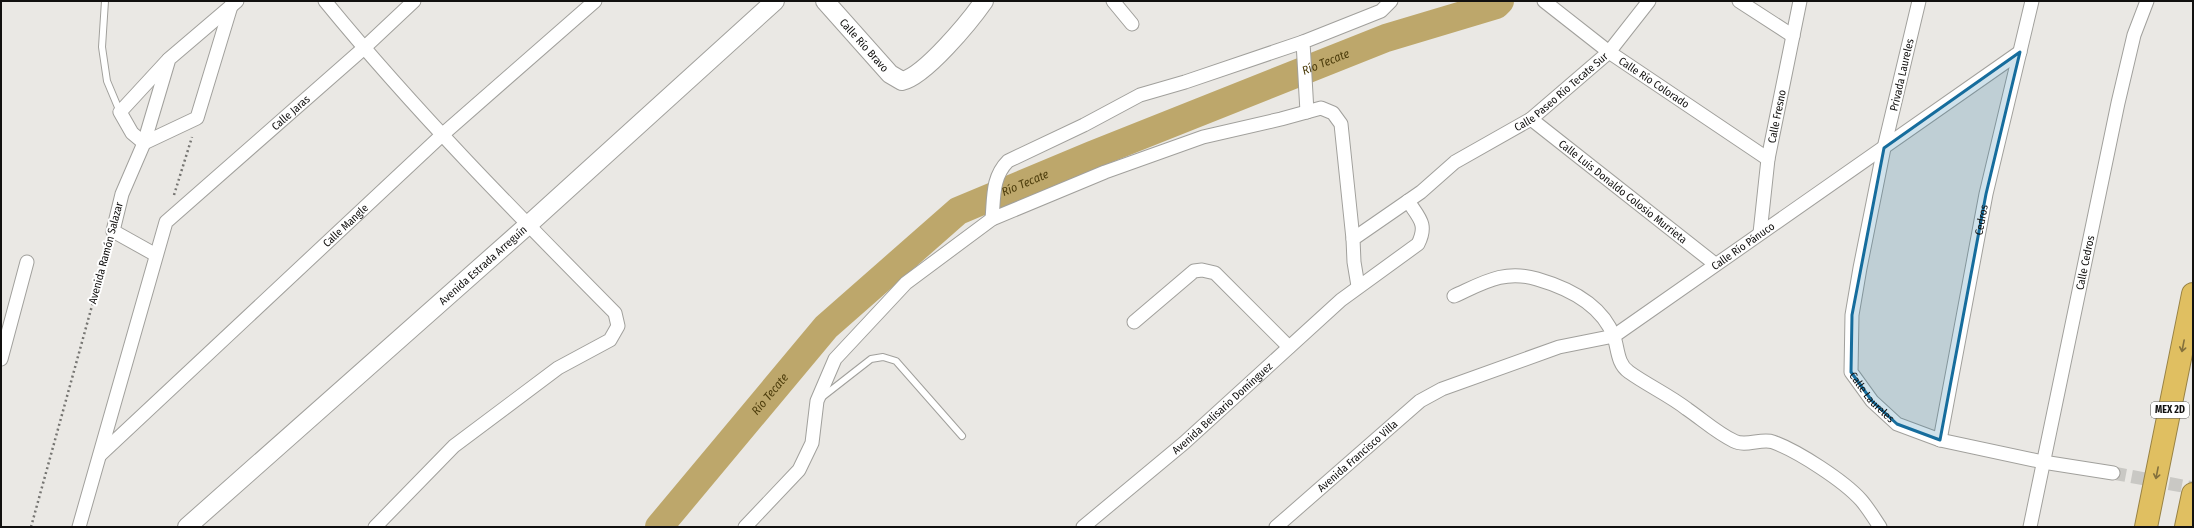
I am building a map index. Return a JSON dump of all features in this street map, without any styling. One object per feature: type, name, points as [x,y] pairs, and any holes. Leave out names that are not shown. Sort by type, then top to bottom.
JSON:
[{"type":"highway","name":"MEX 2D","points":[[2146,527],[2193,294]]},
{"type":"highway","points":[[2186,527],[2193,494]]},
{"type":"street","points":[[325,1],[364,48],[442,134],[528,225],[615,313],[618,326],[610,340],[558,368],[454,446],[375,527]]},
{"type":"street","name":"Calle Jaras","points":[[166,222],[364,48],[414,1]]},
{"type":"street","name":"Calle Mangle","points":[[100,455],[442,134],[595,1]]},
{"type":"street","name":"Avenida Estrada Arreguín","points":[[187,527],[528,225],[775,1]]},
{"type":"street","name":"Calle Río Bravo","points":[[825,1],[890,74],[902,81],[908,80],[957,35],[976,4]]},
{"type":"street","points":[[1113,1],[1132,24]]},
{"type":"street","points":[[992,219],[995,181],[1000,169],[1008,161],[1084,125],[1140,95],[1185,82],[1303,42],[1381,11],[1391,1]]},
{"type":"street","name":"Calle Río Colorado","points":[[1544,1],[1609,52],[1768,160]]},
{"type":"street","name":"Calle Paseo Río Tecate Sur","points":[[1353,239],[1408,201],[1455,162],[1530,119],[1609,52],[1649,1]]},
{"type":"street","points":[[1740,1],[1792,36]]},
{"type":"street","name":"Calle Fresno","points":[[1760,233],[1768,160],[1800,1]]},
{"type":"street","name":"Privada Laureles","points":[[1884,148],[1920,1]]},
{"type":"street","name":"Cedros","points":[[1940,440],[1986,194],[2032,1]]},
{"type":"street","name":"Calle Cedros","points":[[2030,527],[2118,103],[2134,35],[2147,1]]},
{"type":"street","points":[[233,3],[197,118],[144,144],[132,133],[120,112],[169,59],[233,3]]},
{"type":"street","points":[[1303,42],[1307,112]]},
{"type":"street","name":"Calle Río Pánuco","points":[[1442,389],[1559,347],[1614,336],[2020,52]]},
{"type":"street","name":"Avenida Ramón Salazar","points":[[113,231],[122,194],[144,144],[169,59]]},
{"type":"street","points":[[745,527],[799,470],[812,443],[817,401],[836,359],[906,282],[992,219],[1105,172],[1203,137],[1321,108],[1333,113],[1342,124],[1354,262],[1358,286]]},
{"type":"street","name":"Calle Luis Donaldo Colosio Murrieta","points":[[1530,119],[1716,264]]},
{"type":"street","name":"Calle Laureles","points":[[1884,148],[1852,314],[1851,372],[1872,401],[1897,424],[1940,440],[2043,462],[2113,473]]},
{"type":"street","name":"Avenida Belisario Domínguez","points":[[1083,527],[1184,443],[1341,300],[1358,286],[1418,244],[1423,235],[1424,225],[1408,201]]},
{"type":"street","points":[[79,527],[166,222]]},
{"type":"street","points":[[113,231],[156,255]]},
{"type":"street","points":[[1,359],[27,262]]},
{"type":"street","points":[[1134,322],[1194,271],[1202,270],[1215,273],[1289,347]]},
{"type":"street","points":[[1454,296],[1494,278],[1515,275],[1537,279],[1579,296],[1596,308],[1614,336],[1619,359],[1627,371],[1687,408],[1712,428],[1736,442],[1772,441],[1812,461],[1860,499],[1880,527]]},
{"type":"street","name":"Avenida Francisco Villa","points":[[1276,527],[1420,401],[1442,389]]},
{"type":"lane","points":[[105,1],[102,46],[107,81],[120,112]]},
{"type":"lane","points":[[817,401],[871,359],[883,357],[896,360],[962,436]]},
{"type":"path","points":[[166,222],[197,118]]},
{"type":"path","name":"Avenida Ramón Salazar","points":[[31,527],[113,231]]},
{"type":"highlighted area","points":[[2020,52],[1986,194],[1940,440],[1897,424],[1872,401],[1851,372],[1852,315],[1884,148]]},
{"type":"waterway","name":"Río Tecate","points":[[659,527],[826,327],[958,211],[1092,155],[1386,38],[1496,5],[1500,1]]},
{"type":"tunnel","points":[[2113,473],[2193,488]]}]
